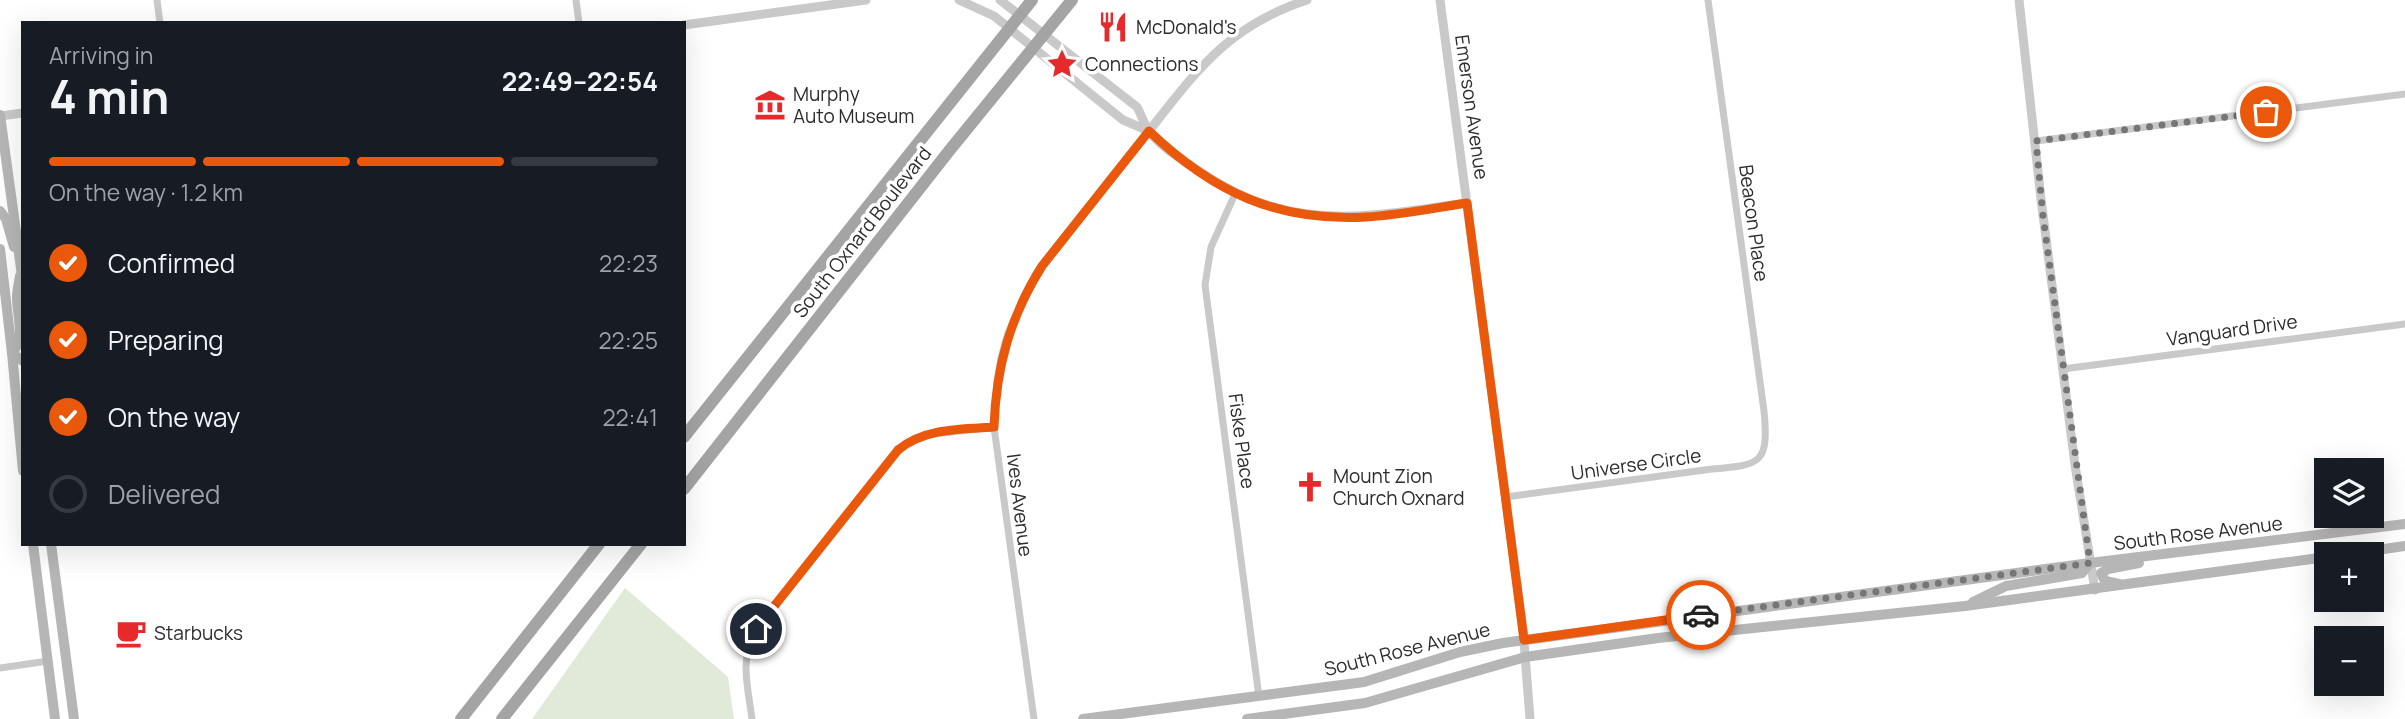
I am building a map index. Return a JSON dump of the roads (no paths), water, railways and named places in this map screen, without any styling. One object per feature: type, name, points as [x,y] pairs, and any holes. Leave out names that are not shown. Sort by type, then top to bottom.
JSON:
[{"type":"main road","name":"South Oxnard Boulevard","points":[[686,434],[1032,0]]},
{"type":"main road","name":"South Oxnard Boulevard","points":[[686,486],[949,151],[1072,0]]},
{"type":"main road","points":[[0,115],[21,270]]},
{"type":"main road","points":[[0,211],[6,219],[20,264],[17,298],[20,337],[18,347],[12,353]]},
{"type":"main road","points":[[0,249],[21,450]]},
{"type":"main road","points":[[12,353],[21,360]]},
{"type":"main road","name":"South Rose Avenue","points":[[1083,719],[1364,682],[1460,652],[1524,640],[2090,563],[2405,524]]},
{"type":"main road","points":[[33,546],[55,719]]},
{"type":"main road","points":[[51,546],[74,719]]},
{"type":"main road","points":[[461,719],[597,546]]},
{"type":"main road","points":[[502,719],[639,546]]},
{"type":"main road","points":[[2384,549],[2405,546]]},
{"type":"main road","points":[[2125,585],[2105,581],[2101,573],[2164,554]]},
{"type":"main road","name":"South Rose Avenue","points":[[1247,719],[1365,703],[1525,657],[1671,636],[2095,590],[2314,559]]},
{"type":"main road","points":[[1965,606],[2006,586],[2082,573],[2090,563]]},
{"type":"main road","points":[[510,719],[535,680]]},
{"type":"main road","points":[[1131,719],[1147,710]]},
{"type":"street","points":[[157,0],[160,21]]},
{"type":"street","points":[[576,0],[579,21]]},
{"type":"street","points":[[686,25],[866,0]]},
{"type":"street","points":[[959,0],[985,10],[1123,120],[1149,131],[1191,166],[1235,194],[1265,206],[1288,212],[1334,217],[1370,216],[1467,203]]},
{"type":"street","points":[[1000,0],[1137,107],[1149,131]]},
{"type":"street","points":[[1149,131],[1201,65],[1222,46],[1270,15],[1307,0]]},
{"type":"street","name":"Emerson Avenue","points":[[1440,0],[1524,640],[1530,719]]},
{"type":"street","name":"Beacon Place","points":[[1707,0],[1764,411],[1766,432],[1763,450]]},
{"type":"street","points":[[2019,0],[2041,199],[2095,590]]},
{"type":"street","points":[[2036,141],[2405,94]]},
{"type":"street","points":[[0,115],[21,113]]},
{"type":"street","name":"Ives Avenue","points":[[1034,719],[994,427],[996,386],[1001,358],[1013,322],[1042,266],[1149,131]]},
{"type":"street","name":"Fiske Place","points":[[1235,194],[1211,247],[1205,285],[1259,697]]},
{"type":"street","name":"Vanguard Drive","points":[[2063,369],[2405,324]]},
{"type":"street","points":[[0,354],[12,353]]},
{"type":"street","points":[[752,719],[744,664],[750,640],[898,450],[906,443],[926,435],[994,427]]},
{"type":"street","name":"Universe Circle","points":[[1506,497],[1742,467],[1754,463],[1763,450]]},
{"type":"street","points":[[0,668],[48,661]]},
{"type":"place","name":"McDonald's","points":[[1113,27]]},
{"type":"place","name":"Connections","points":[[1062,64]]},
{"type":"place","name":"Murphy Auto Museum","points":[[770,105]]},
{"type":"place","name":"Mount Zion Church Oxnard","points":[[1310,487]]},
{"type":"place","name":"Starbucks","points":[[131,633]]}]
